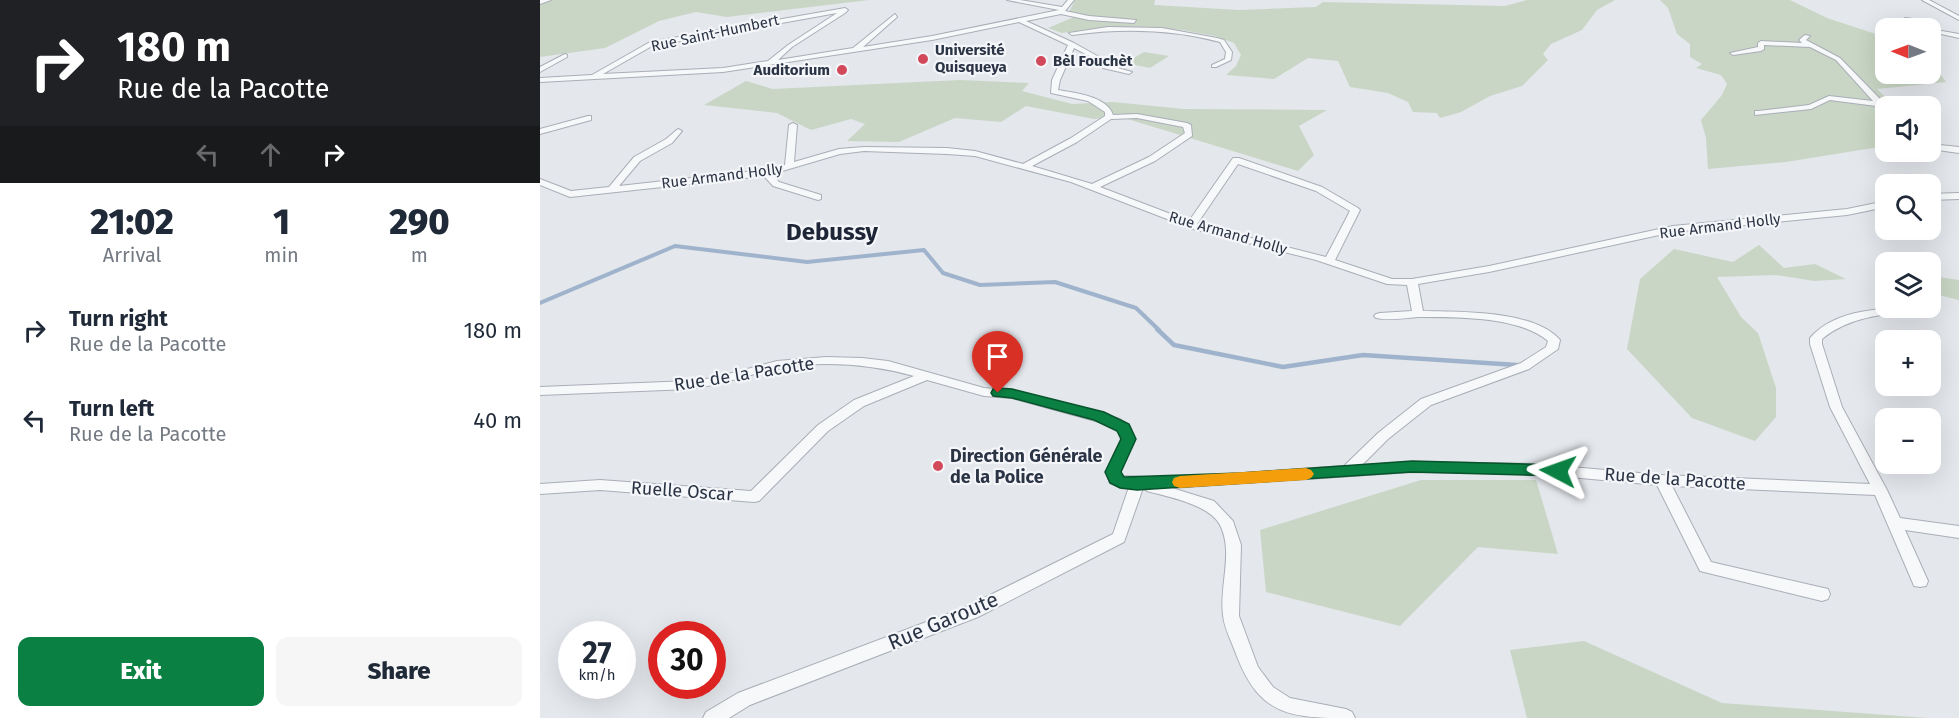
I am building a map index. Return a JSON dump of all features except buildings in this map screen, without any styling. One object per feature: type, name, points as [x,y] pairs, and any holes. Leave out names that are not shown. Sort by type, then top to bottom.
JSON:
[{"type":"street","points":[[540,2],[548,0]]},
{"type":"street","points":[[1010,0],[1062,10],[1089,18],[1212,33]]},
{"type":"street","points":[[540,80],[703,73],[854,51],[1022,21],[1062,10],[1071,0]]},
{"type":"street","points":[[1925,0],[1959,18]]},
{"type":"street","name":"Rue Saint-Humbert","points":[[592,78],[651,44],[845,10],[790,46],[771,63]]},
{"type":"street","points":[[854,51],[895,16]]},
{"type":"street","points":[[1120,20],[1123,28]]},
{"type":"street","points":[[1022,21],[1072,44],[1097,58],[1105,67],[1129,72]]},
{"type":"street","points":[[1072,33],[1123,28],[1181,32],[1222,41],[1229,52],[1228,60],[1214,66]]},
{"type":"street","points":[[1941,32],[1959,36]]},
{"type":"street","points":[[1807,36],[1802,40],[1838,59],[1875,98]]},
{"type":"street","points":[[1733,54],[1761,49],[1759,44],[1763,43],[1809,45]]},
{"type":"street","points":[[1072,44],[1056,80],[1054,91],[1082,97],[1104,106],[1109,112],[1109,117]]},
{"type":"street","points":[[540,70],[566,56]]},
{"type":"street","points":[[1758,113],[1811,107],[1829,98],[1875,106]]},
{"type":"street","points":[[1024,167],[1074,140],[1109,117],[1162,119],[1187,125],[1189,134],[1152,159],[1092,187]]},
{"type":"street","points":[[540,132],[588,118]]},
{"type":"street","points":[[789,167],[793,125]]},
{"type":"street","points":[[612,189],[637,159],[669,141],[678,131]]},
{"type":"street","points":[[1941,148],[1959,150]]},
{"type":"street","name":"Rue Armand Holly","points":[[540,182],[570,194],[766,173],[839,152],[864,149],[975,154],[1074,180],[1191,225],[1329,261],[1391,282],[1412,282],[1489,269],[1673,229],[1847,212],[1875,206]]},
{"type":"street","points":[[1191,225],[1236,160],[1319,189],[1355,210],[1329,261]]},
{"type":"street","points":[[766,173],[776,184],[818,197]]},
{"type":"street","points":[[1941,197],[1959,196]]},
{"type":"street","points":[[1412,282],[1418,314]]},
{"type":"street","points":[[1875,312],[1846,321],[1816,338],[1816,344],[1836,407],[1880,490],[1920,580]]},
{"type":"street","points":[[1348,471],[1383,436],[1426,402],[1525,366],[1552,349],[1554,340],[1548,332],[1536,327],[1476,316],[1418,314],[1380,316]]},
{"type":"street","name":"Rue de la Pacotte","points":[[540,391],[690,385],[723,380],[777,365],[826,361],[862,362],[888,365],[984,392],[1012,394],[1115,422],[1124,428],[1128,439],[1113,472],[1115,479],[1120,482],[1137,484],[1412,466],[1537,469],[1662,480],[1880,490]]},
{"type":"street","name":"Ruelle Oscar","points":[[540,489],[600,485],[754,497],[823,428],[859,404],[927,376]]},
{"type":"street","points":[[1662,480],[1706,567],[1822,594]]},
{"type":"street","points":[[1137,484],[1158,488],[1209,505],[1226,521],[1233,545],[1231,616],[1251,671],[1267,693],[1286,706],[1346,718]]},
{"type":"street","name":"Rue Garoute","points":[[712,718],[744,699],[972,612],[1119,538],[1137,484]]},
{"type":"street","points":[[1895,523],[1959,532]]},
{"type":"green space","points":[[540,0],[869,0],[727,17],[696,12],[659,21],[605,48],[540,57]]},
{"type":"green space","points":[[1075,0],[1155,0],[1154,5],[1239,10],[1316,7],[1323,2],[1505,6],[1527,0],[1615,0],[1597,10],[1582,30],[1551,44],[1543,54],[1548,60],[1522,86],[1490,96],[1461,112],[1440,118],[1437,113],[1413,112],[1408,102],[1388,93],[1350,87],[1338,61],[1308,58],[1274,79],[1226,75],[1236,66],[1241,55],[1234,43],[1215,36],[1152,27],[1099,28],[1062,33],[1048,28],[1074,17],[1069,12]]},
{"type":"green space","points":[[1660,0],[1790,0],[1827,18],[1875,34],[1875,84],[1926,84],[1877,89],[1884,96],[1875,96],[1875,148],[1786,162],[1708,169],[1706,138],[1701,120],[1722,95],[1727,84],[1721,75],[1696,68],[1702,64],[1690,57],[1690,44],[1677,34],[1668,8]]},
{"type":"green space","points":[[1144,52],[1169,56],[1150,68],[1126,63]]},
{"type":"green space","points":[[960,80],[1029,83],[1022,91],[1072,104],[1113,102],[1184,109],[1327,110],[1299,126],[1314,155],[1298,171],[1121,117],[1094,119],[1026,106],[1001,122],[955,118],[899,142],[847,141],[865,124],[851,119],[811,130],[777,113],[704,105],[746,81],[773,89]]},
{"type":"green space","points":[[1759,245],[1784,268],[1815,264],[1846,279],[1814,281],[1776,275],[1717,277],[1741,317],[1758,333],[1776,388],[1776,417],[1755,441],[1692,418],[1627,349],[1640,279],[1674,249],[1733,262]]},
{"type":"green space","points":[[1941,277],[1959,280],[1959,300],[1941,296]]},
{"type":"green space","points":[[1421,480],[1536,480],[1558,554],[1478,547],[1400,626],[1266,592],[1260,530]]},
{"type":"green space","points":[[1584,641],[1722,703],[1927,718],[1527,718],[1510,650]]},
{"type":"waterway","points":[[540,303],[675,246],[807,262],[924,250],[943,273],[980,285],[1055,282],[1136,308],[1159,330]]},
{"type":"waterway","points":[[1157,329],[1174,345],[1283,367],[1363,355],[1517,365]]},
{"type":"slow traffic","points":[[1180,482],[1306,474]]},
{"type":"place","name":"Université Quisqueya","points":[[923,59]]},
{"type":"place","name":"Bèl Fouchèt","points":[[1041,61]]},
{"type":"place","name":"Auditorium","points":[[842,70]]},
{"type":"place","name":"Direction Générale de la Police","points":[[938,466]]},
{"type":"district","name":"Debussy","points":[[832,232]]},
{"type":"route","points":[[998,393],[1012,394],[1098,416],[1124,428],[1128,439],[1113,472],[1115,479],[1120,482],[1137,484],[1241,479],[1412,466],[1558,471]]}]
